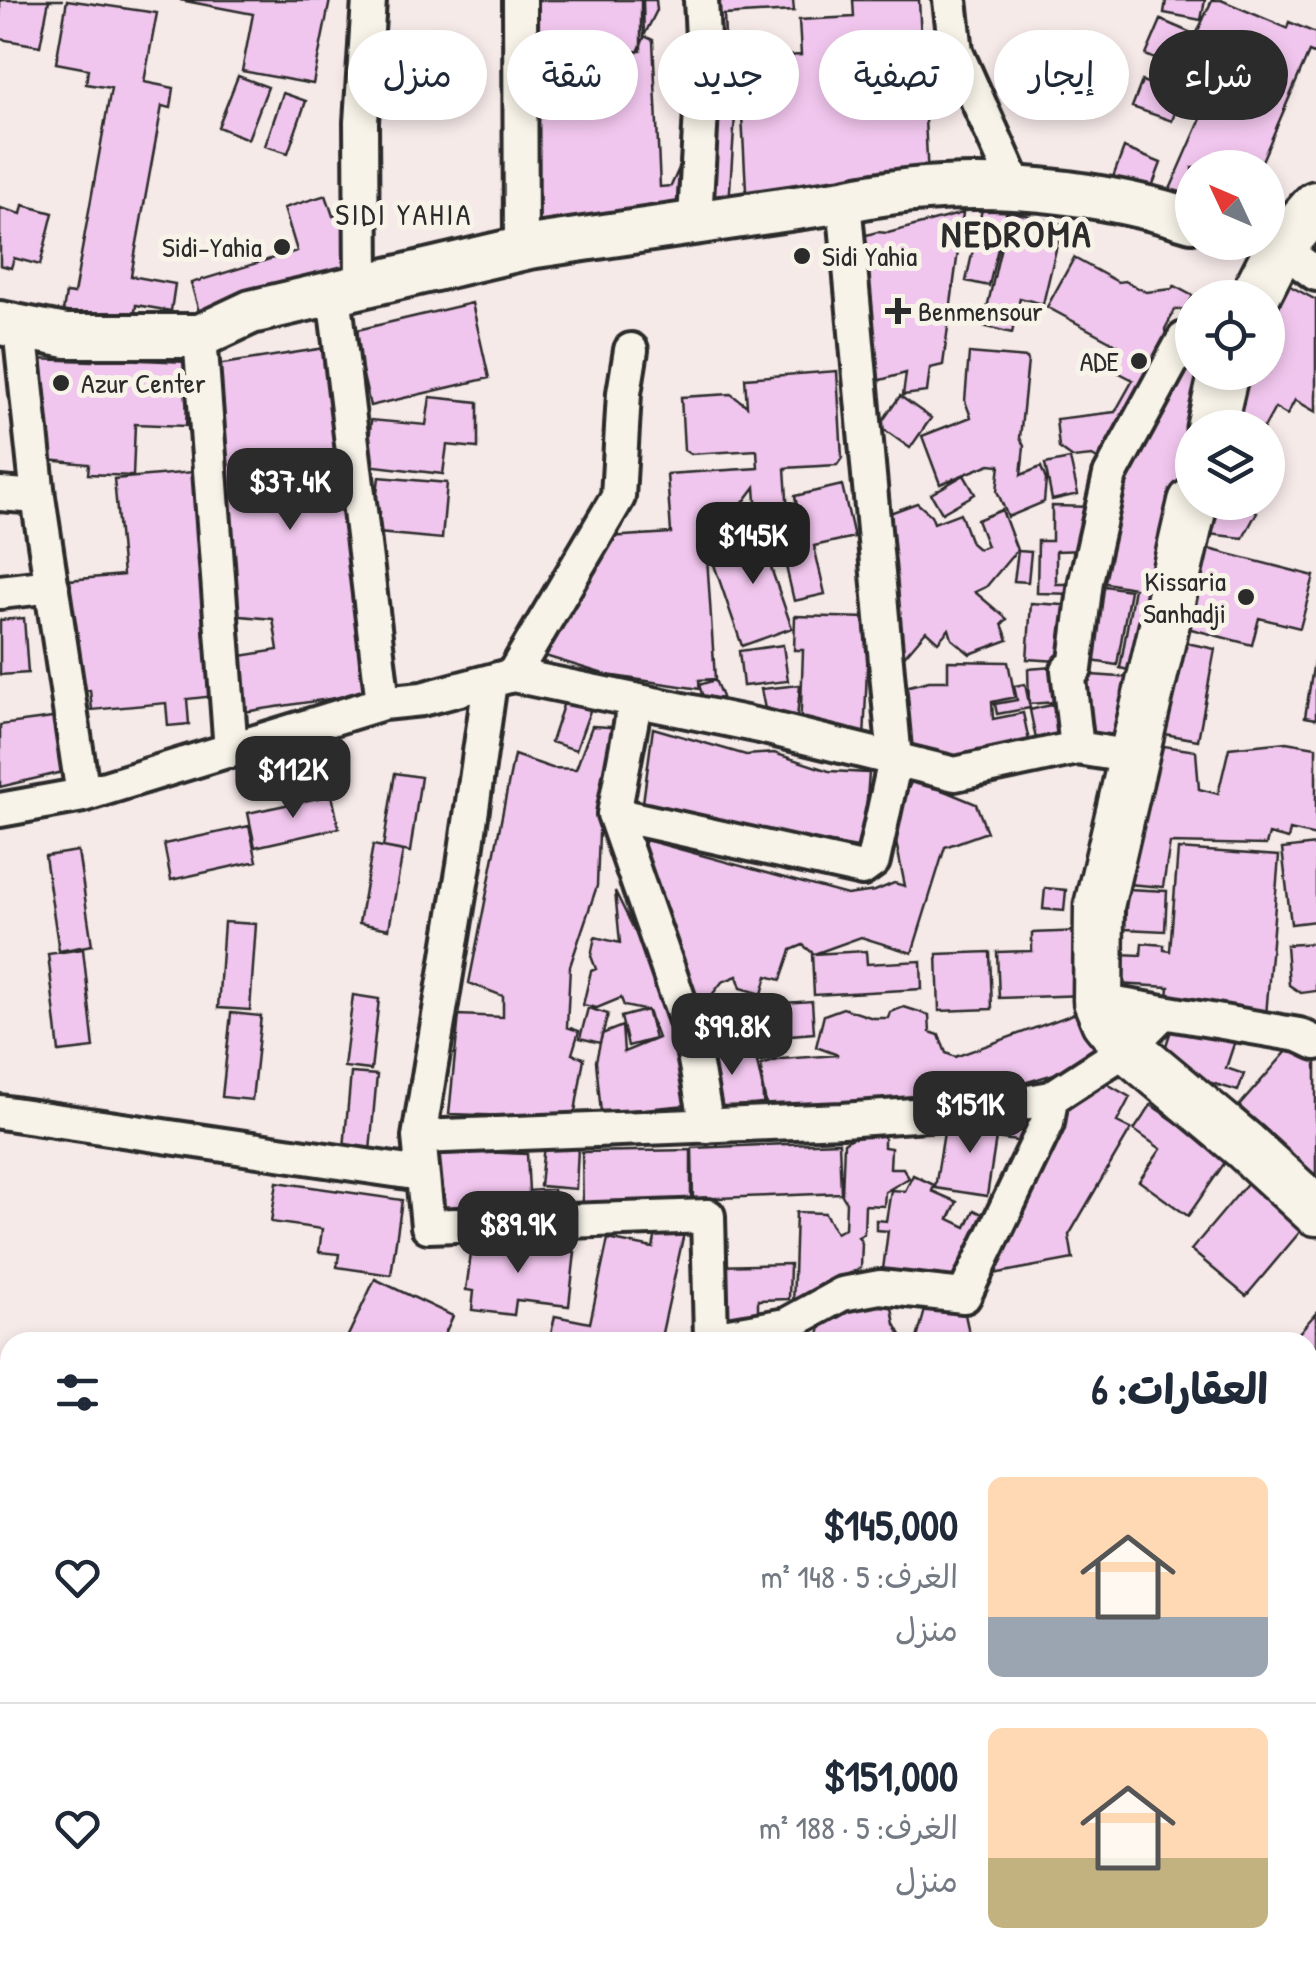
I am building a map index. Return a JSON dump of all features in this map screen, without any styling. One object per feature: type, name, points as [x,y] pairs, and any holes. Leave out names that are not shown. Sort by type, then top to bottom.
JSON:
[{"type":"main road","points":[[1268,280],[1316,206]]},
{"type":"main road","points":[[1189,520],[1099,906],[1098,1001],[1106,1021],[1128,1048],[1316,1211]]},
{"type":"street","points":[[369,0],[348,290],[383,703]]},
{"type":"street","points":[[520,0],[520,249]]},
{"type":"street","points":[[694,220],[704,56],[701,0]]},
{"type":"street","points":[[950,0],[956,52],[1017,189]]},
{"type":"street","points":[[83,795],[10,326],[66,336],[200,336],[251,312],[520,249],[908,189],[980,185],[1142,204],[1175,215]]},
{"type":"street","points":[[614,814],[862,868],[873,861],[894,760],[844,200]]},
{"type":"street","points":[[200,336],[231,751]]},
{"type":"street","points":[[631,350],[624,393],[618,496],[501,678],[464,865],[419,1137],[421,1174],[428,1226],[708,1216],[712,1332]]},
{"type":"street","points":[[1077,748],[1068,670],[1075,669],[1086,581],[1110,475],[1175,356]]},
{"type":"street","points":[[0,494],[38,497]]},
{"type":"street","points":[[0,592],[52,586]]},
{"type":"street","points":[[0,810],[83,795],[383,703],[422,699],[501,678],[760,726],[955,774],[1077,748],[1134,756]]},
{"type":"street","points":[[636,703],[614,814],[690,1032],[708,1126]]},
{"type":"street","points":[[1098,1001],[1299,1036],[1316,1043]]},
{"type":"street","points":[[419,1137],[984,1110],[1050,1098],[1128,1048],[1163,1013]]},
{"type":"street","points":[[749,1332],[786,1326],[842,1294],[880,1288],[964,1296],[1047,1122],[1050,1098]]},
{"type":"street","points":[[0,1112],[421,1174]]},
{"type":"building","points":[[0,0],[49,0],[40,46],[0,39]]},
{"type":"building","points":[[67,0],[157,13],[144,82],[174,88],[171,108],[162,106],[131,276],[175,284],[171,311],[136,305],[132,330],[62,318],[66,293],[74,294],[111,88],[86,84],[88,69],[56,63]]},
{"type":"building","points":[[180,0],[330,0],[313,84],[242,71],[253,14]]},
{"type":"building","points":[[511,0],[641,0],[641,51],[638,30],[512,30]]},
{"type":"building","points":[[643,0],[656,0],[657,10],[644,36],[653,40],[660,187],[671,186],[680,166],[682,201],[674,217],[534,238],[531,120],[638,120],[638,52],[644,38]]},
{"type":"building","points":[[694,0],[793,0],[794,11],[724,15],[725,30],[696,30]]},
{"type":"building","points":[[853,0],[919,0],[921,30],[819,30],[819,120],[925,120],[929,198],[747,209],[742,120],[799,120],[799,20],[854,17]]},
{"type":"building","points":[[1166,0],[1205,0],[1201,20],[1164,13]]},
{"type":"building","points":[[1212,0],[1221,0],[1287,28],[1289,22],[1316,33],[1316,55],[1309,52],[1288,101],[1288,30],[1198,30]]},
{"type":"building","points":[[1161,20],[1184,30],[1157,30]]},
{"type":"building","points":[[238,76],[268,87],[248,139],[218,127]]},
{"type":"building","points":[[1142,81],[1149,84],[1149,113],[1132,107]]},
{"type":"building","points":[[283,93],[306,101],[288,153],[265,146]]},
{"type":"building","points":[[682,120],[735,120],[728,220],[676,216]]},
{"type":"building","points":[[1200,120],[1280,120],[1267,150],[1187,150]]},
{"type":"building","points":[[1124,148],[1161,163],[1147,200],[1110,185]]},
{"type":"building","points":[[1175,178],[1175,208],[1164,203]]},
{"type":"building","points":[[326,195],[333,216],[344,213],[361,272],[201,319],[191,283],[297,251],[284,208]]},
{"type":"building","points":[[23,205],[53,213],[40,265],[14,258],[11,268],[0,265],[0,208],[21,214]]},
{"type":"building","points":[[983,205],[1007,210],[989,286],[966,281]]},
{"type":"building","points":[[1009,211],[1062,224],[1043,304],[1020,298],[1012,333],[983,326]]},
{"type":"building","points":[[1072,211],[1086,216],[1079,238],[1064,233]]},
{"type":"building","name":"Benmensour","points":[[963,213],[943,365],[930,368],[927,392],[903,395],[906,373],[868,380],[849,240]]},
{"type":"building","name":"ADE","points":[[1074,258],[1146,292],[1175,287],[1175,310],[1165,329],[1168,354],[1107,464],[1092,456],[1073,458],[1059,448],[1056,419],[1115,412],[1133,380],[1110,368],[1121,347],[1047,307]]},
{"type":"building","points":[[1285,283],[1316,300],[1316,412],[1295,400],[1287,415],[1285,410],[1275,408],[1225,410],[1229,390],[1285,390]]},
{"type":"building","points":[[472,303],[489,378],[370,406],[353,331]]},
{"type":"building","points":[[325,348],[375,692],[237,713],[228,658],[278,650],[273,619],[231,615],[216,365]]},
{"type":"building","points":[[969,353],[1028,361],[1020,438],[1024,446],[1021,475],[1041,467],[1046,480],[1044,502],[1008,517],[997,491],[1000,465],[990,464],[940,484],[922,436],[971,417],[965,401]]},
{"type":"building","points":[[32,359],[189,362],[186,426],[135,424],[133,476],[88,474],[89,464],[37,459]]},
{"type":"building","points":[[1175,367],[1175,390],[1204,390],[1197,410],[1175,410],[1175,512],[1136,672],[1120,668],[1134,588],[1089,580],[1111,482]]},
{"type":"building","points":[[837,371],[842,458],[837,465],[785,468],[789,529],[758,531],[755,487],[743,503],[745,532],[735,524],[705,526],[715,679],[699,680],[700,689],[607,675],[532,652],[608,537],[671,533],[667,474],[758,468],[757,450],[690,454],[684,450],[681,397],[731,394],[747,406],[745,378]]},
{"type":"building","points":[[900,396],[931,418],[910,448],[879,426]]},
{"type":"building","points":[[430,397],[478,402],[478,448],[447,445],[443,474],[367,465],[371,420],[426,425]]},
{"type":"building","points":[[1070,459],[1078,494],[1052,500],[1045,464]]},
{"type":"building","points":[[193,472],[215,696],[187,699],[189,724],[168,726],[166,703],[92,710],[90,690],[80,691],[71,606],[60,607],[58,581],[123,575],[114,479]]},
{"type":"building","points":[[964,475],[975,494],[942,513],[931,494]]},
{"type":"building","points":[[379,477],[447,483],[442,539],[378,533],[380,512],[375,511]]},
{"type":"building","points":[[842,485],[854,537],[814,546],[825,594],[794,601],[779,536],[802,531],[795,496]]},
{"type":"building","points":[[917,503],[934,523],[960,513],[971,543],[978,549],[987,546],[977,520],[1002,510],[1017,550],[986,587],[975,592],[1007,619],[1002,624],[1008,640],[970,654],[952,639],[949,629],[938,642],[926,631],[902,659],[893,663],[860,524]]},
{"type":"building","points":[[1052,506],[1096,507],[1086,550],[1056,551],[1056,584],[1075,584],[1075,594],[1037,593],[1038,541],[1052,541]]},
{"type":"building","points":[[1202,520],[1253,520],[1243,538],[1199,533]]},
{"type":"building","points":[[772,531],[783,564],[771,568],[792,628],[742,646],[710,553]]},
{"type":"building","name":"Kissaria Sanhadji","points":[[1197,546],[1314,576],[1300,628],[1259,618],[1252,645],[1176,625]]},
{"type":"building","points":[[1018,551],[1031,552],[1028,582],[1014,581]]},
{"type":"building","points":[[1092,584],[1130,590],[1117,665],[1079,659]]},
{"type":"building","points":[[1031,603],[1078,606],[1074,662],[1027,659]]},
{"type":"building","points":[[795,616],[869,618],[864,742],[800,736],[803,650],[794,650]]},
{"type":"building","points":[[24,618],[28,673],[0,675],[0,620]]},
{"type":"building","points":[[1177,641],[1215,649],[1198,740],[1159,733]]},
{"type":"building","points":[[783,645],[788,681],[743,686],[739,651]]},
{"type":"building","points":[[1316,649],[1316,719],[1305,717]]},
{"type":"building","points":[[948,661],[1008,662],[1015,697],[992,702],[993,719],[1023,713],[1031,750],[952,759],[909,754],[905,687],[948,681]]},
{"type":"building","points":[[1053,667],[1055,702],[1029,704],[1028,669]]},
{"type":"building","points":[[1077,674],[1134,678],[1127,745],[1087,741]]},
{"type":"building","points":[[715,680],[722,697],[705,703],[699,685]]},
{"type":"building","points":[[1025,684],[1030,708],[997,714],[995,704],[1017,700],[1014,686]]},
{"type":"building","points":[[800,685],[796,730],[766,714],[761,689]]},
{"type":"building","points":[[565,699],[591,708],[576,750],[551,742]]},
{"type":"building","points":[[1063,702],[1072,740],[1038,749],[1030,710]]},
{"type":"building","points":[[60,717],[67,771],[0,787],[0,725]]},
{"type":"building","points":[[592,726],[625,728],[600,808],[597,886],[570,966],[567,1027],[579,1031],[572,1054],[584,1058],[574,1118],[449,1114],[459,1015],[503,1017],[503,996],[469,983],[514,755],[552,768],[576,769]]},
{"type":"building","points":[[653,728],[746,755],[774,753],[829,771],[869,773],[863,849],[642,810]]},
{"type":"building","points":[[1286,742],[1316,747],[1316,836],[1290,830],[1288,839],[1269,834],[1266,845],[1170,843],[1163,887],[1128,884],[1157,745],[1196,751],[1199,789],[1218,794],[1229,748]]},
{"type":"building","points":[[395,773],[421,777],[410,852],[383,847]]},
{"type":"building","points":[[913,778],[976,804],[987,832],[945,847],[912,953],[861,937],[814,954],[803,945],[791,950],[781,980],[767,976],[762,994],[741,988],[737,976],[722,982],[704,1005],[692,1005],[641,852],[646,840],[847,895],[875,891],[894,883],[905,886],[896,842],[904,798]]},
{"type":"building","points":[[332,795],[339,828],[255,847],[248,813]]},
{"type":"building","points":[[249,826],[257,861],[171,880],[164,844]]},
{"type":"building","points":[[373,845],[403,851],[389,929],[359,923]]},
{"type":"building","points":[[1316,845],[1316,921],[1291,924],[1282,849]]},
{"type":"building","points":[[1178,849],[1279,856],[1266,1016],[1167,1009],[1169,987],[1117,984],[1119,954],[1141,955],[1142,943],[1164,945],[1164,950],[1170,951]]},
{"type":"building","points":[[78,851],[92,945],[59,951],[45,856]]},
{"type":"building","points":[[1045,888],[1066,890],[1064,911],[1043,909]]},
{"type":"building","points":[[1127,889],[1167,891],[1165,931],[1125,929]]},
{"type":"building","points":[[615,891],[693,1049],[687,1105],[601,1113],[596,1061],[602,1034],[622,1026],[624,1052],[658,1038],[648,1011],[624,1006],[621,998],[597,1008],[583,1005],[591,971],[596,969],[591,956],[595,937],[620,943]]},
{"type":"building","points":[[224,922],[256,924],[250,1010],[218,1008]]},
{"type":"building","points":[[1083,931],[1086,995],[999,998],[997,952],[1032,951],[1032,933]]},
{"type":"building","points":[[1316,943],[1316,991],[1301,993],[1289,985],[1286,945]]},
{"type":"building","points":[[83,949],[94,1048],[59,1052],[48,954]]},
{"type":"building","points":[[866,951],[867,964],[921,961],[922,989],[814,995],[812,954]]},
{"type":"building","points":[[990,952],[992,1009],[939,1011],[937,954]]},
{"type":"building","points":[[353,995],[379,999],[371,1070],[344,1067]]},
{"type":"building","points":[[812,1001],[814,1033],[717,1041],[714,1008]]},
{"type":"building","points":[[904,1007],[929,1015],[930,1032],[939,1035],[946,1053],[955,1057],[1087,1009],[1104,1059],[1014,1086],[956,1091],[936,1100],[764,1116],[761,1065],[781,1059],[838,1055],[816,1047],[824,1015],[843,1008],[873,1018],[888,1018],[890,1012]]},
{"type":"building","points":[[588,1008],[608,1014],[600,1043],[580,1038]]},
{"type":"building","points":[[647,1010],[655,1039],[628,1046],[621,1017]]},
{"type":"building","points":[[231,1013],[261,1016],[252,1100],[222,1097]]},
{"type":"building","points":[[1175,1018],[1236,1038],[1226,1068],[1244,1074],[1238,1091],[1212,1083],[1208,1094],[1161,1061]]},
{"type":"building","points":[[1296,1041],[1316,1058],[1316,1201],[1256,1146],[1269,1132],[1239,1106]]},
{"type":"building","points":[[727,1044],[729,1055],[773,1047],[775,1058],[757,1062],[766,1103],[709,1114],[697,1050]]},
{"type":"building","points":[[351,1073],[377,1075],[370,1151],[344,1148]]},
{"type":"building","points":[[1095,1077],[1130,1097],[1117,1122],[1131,1129],[1069,1235],[1073,1259],[983,1276],[1069,1100]]},
{"type":"building","points":[[1151,1105],[1228,1158],[1188,1216],[1139,1181],[1161,1149],[1134,1130]]},
{"type":"building","points":[[946,1120],[1026,1132],[1024,1142],[996,1138],[987,1196],[935,1188]]},
{"type":"building","points":[[860,1133],[884,1133],[884,1147],[891,1148],[890,1168],[903,1168],[909,1178],[885,1192],[884,1206],[865,1205],[864,1234],[858,1237],[862,1243],[861,1267],[793,1307],[796,1212],[825,1213],[836,1233],[845,1228],[844,1143]]},
{"type":"building","points":[[839,1142],[841,1193],[693,1199],[692,1148]]},
{"type":"building","points":[[544,1144],[578,1147],[576,1189],[540,1186]]},
{"type":"building","points":[[438,1150],[527,1154],[529,1191],[553,1189],[555,1217],[436,1215]]},
{"type":"building","points":[[691,1150],[691,1209],[583,1211],[582,1152]]},
{"type":"building","points":[[1255,1174],[1310,1220],[1246,1296],[1191,1250]]},
{"type":"building","points":[[913,1175],[934,1185],[932,1191],[957,1202],[949,1219],[966,1227],[974,1210],[993,1219],[964,1286],[882,1277],[888,1231],[876,1230],[876,1220],[886,1221],[891,1190],[905,1191]]},
{"type":"building","points":[[277,1182],[402,1200],[391,1275],[337,1267],[339,1254],[319,1252],[322,1229],[271,1222]]},
{"type":"building","points":[[657,1228],[684,1233],[662,1332],[551,1332],[555,1316],[590,1323],[608,1239],[653,1248]]},
{"type":"building","points":[[473,1240],[575,1252],[569,1306],[516,1300],[514,1315],[472,1310],[474,1291],[466,1290]]},
{"type":"building","points":[[790,1264],[789,1299],[758,1300],[758,1326],[720,1328],[716,1266]]},
{"type":"building","points":[[375,1279],[453,1316],[446,1332],[350,1332]]},
{"type":"building","points":[[859,1294],[891,1302],[899,1332],[820,1332],[825,1313]]},
{"type":"building","points":[[963,1305],[969,1332],[919,1332],[925,1310],[952,1311]]},
{"type":"building","points":[[1316,1313],[1316,1332],[1300,1332]]},
{"type":"place","name":"Sidi-Yahia","points":[[282,247]]},
{"type":"place","name":"Sidi Yahia","points":[[802,256]]},
{"type":"place","name":"Benmensour","points":[[898,311]]},
{"type":"place","name":"ADE","points":[[1139,361]]},
{"type":"place","name":"Azur Center","points":[[61,383]]},
{"type":"place","name":"Kissaria Sanhadji","points":[[1246,597]]},
{"type":"district","name":"SIDI YAHIA","points":[[404,215]]},
{"type":"district","name":"NEDROMA","points":[[1017,234]]}]
